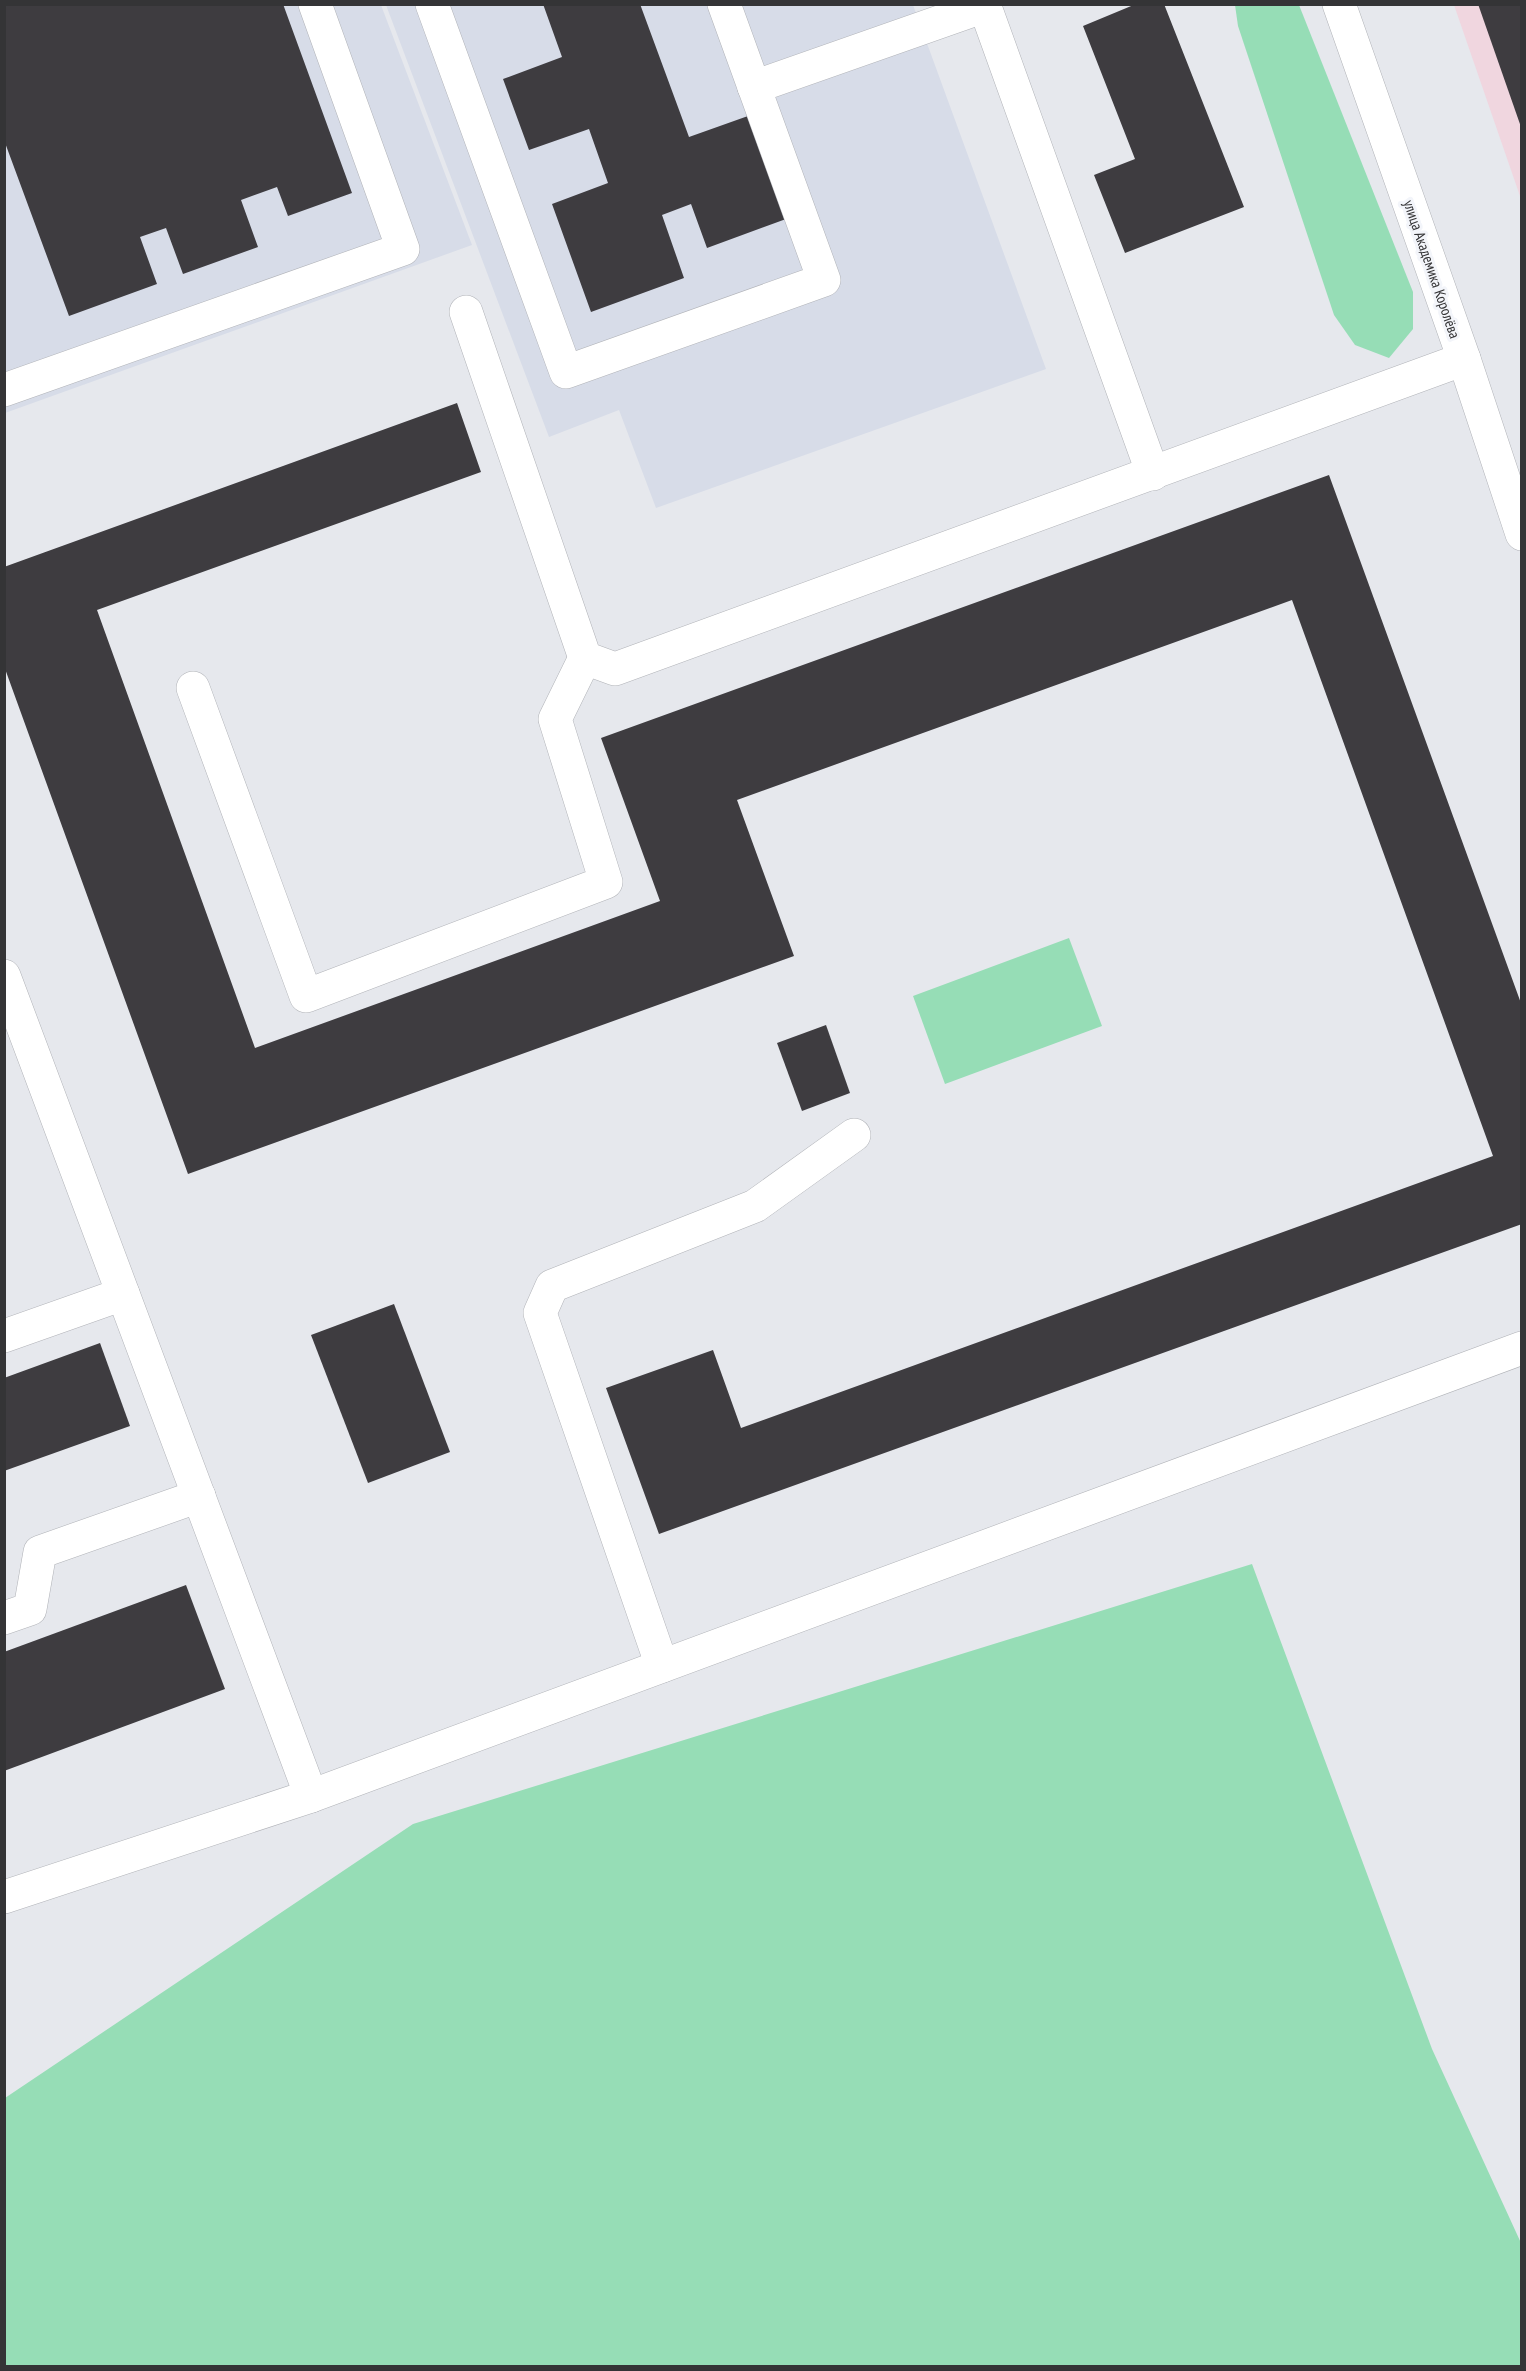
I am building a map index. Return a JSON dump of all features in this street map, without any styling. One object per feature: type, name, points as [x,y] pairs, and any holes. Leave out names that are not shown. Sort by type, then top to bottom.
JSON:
[{"type":"street","points":[[4,390],[403,249],[315,4]]},
{"type":"street","points":[[432,4],[566,372],[824,280],[724,4]]},
{"type":"street","name":"улица Академика Королёва","points":[[1339,4],[1464,359],[1521,534]]},
{"type":"street","points":[[754,87],[985,5],[1152,474]]},
{"type":"street","points":[[194,687],[306,996],[606,882],[555,719],[585,658],[466,312]]},
{"type":"street","points":[[585,658],[615,669],[642,661],[1464,359]]},
{"type":"street","points":[[4,976],[311,1796]]},
{"type":"street","points":[[662,1666],[540,1313],[552,1286],[755,1206],[854,1135]]},
{"type":"street","points":[[4,1336],[123,1294]]},
{"type":"street","points":[[4,1897],[311,1796],[1521,1348]]},
{"type":"street","points":[[4,1618],[30,1609],[40,1552],[198,1496]]},
{"type":"shaded area","points":[[5,5],[381,5],[472,245],[5,413]]},
{"type":"shaded area","points":[[386,5],[913,5],[1046,369],[656,508],[619,410],[549,437]]},
{"type":"shaded area","points":[[1454,5],[1521,5],[1521,199]]},
{"type":"green space","points":[[1235,5],[1299,5],[1413,292],[1413,329],[1389,358],[1355,345],[1334,315],[1238,26]]},
{"type":"green space","points":[[1069,938],[1102,1026],[945,1084],[913,996]]},
{"type":"green space","points":[[1252,1564],[1432,2049],[1521,2243],[1521,2366],[5,2366],[5,2098],[413,1824]]},
{"type":"building","points":[[4,4],[283,4],[352,193],[288,216],[277,187],[241,200],[258,247],[183,274],[166,228],[140,237],[157,284],[69,316],[4,140]]},
{"type":"building","points":[[543,4],[640,4],[689,137],[748,116],[786,219],[707,248],[691,204],[662,215],[684,278],[591,312],[552,204],[608,183],[589,129],[529,150],[503,79],[562,57]]},
{"type":"building","points":[[1136,4],[1164,4],[1244,207],[1125,253],[1094,175],[1135,159],[1083,26]]},
{"type":"building","points":[[1478,4],[1522,4],[1522,127],[1521,127]]},
{"type":"building","points":[[457,403],[481,472],[97,610],[255,1048],[660,901],[601,738],[1329,475],[1522,1006],[1522,1224],[659,1534],[606,1388],[713,1350],[741,1428],[1493,1156],[1292,600],[737,800],[794,956],[188,1174],[4,666],[4,567]]},
{"type":"building","points":[[826,1025],[850,1093],[802,1111],[777,1043]]},
{"type":"building","points":[[394,1304],[450,1452],[368,1483],[311,1335]]},
{"type":"building","points":[[100,1343],[130,1426],[4,1471],[4,1378]]},
{"type":"building","points":[[186,1585],[225,1689],[4,1771],[4,1652]]}]
